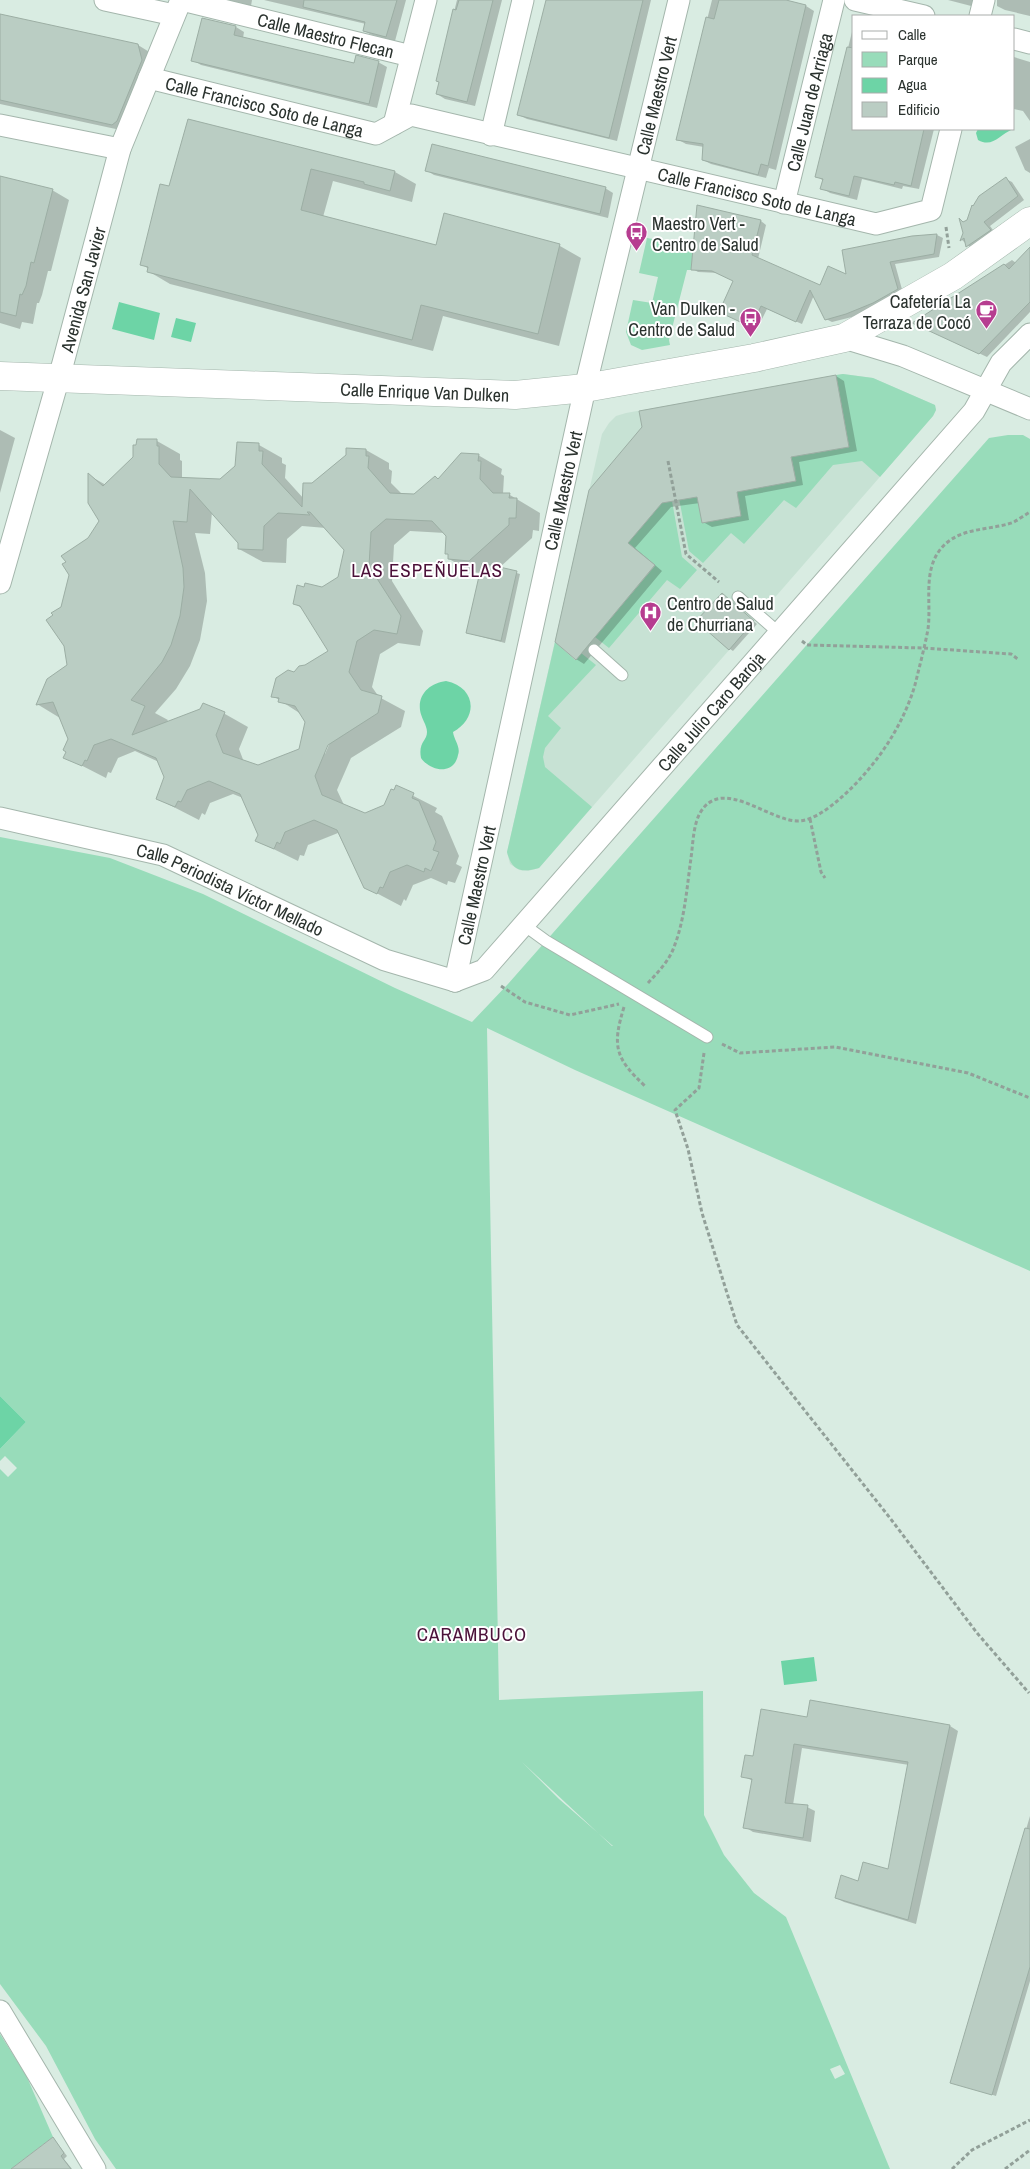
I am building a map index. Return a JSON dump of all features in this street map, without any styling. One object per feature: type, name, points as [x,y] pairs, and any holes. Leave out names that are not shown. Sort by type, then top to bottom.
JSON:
[{"type":"street","name":"Calle Maestro Flecan","points":[[105,0],[179,5],[411,56]]},
{"type":"street","points":[[394,124],[426,0]]},
{"type":"street","points":[[491,135],[523,0]]},
{"type":"street","name":"Calle Maestro Vert","points":[[454,981],[585,388],[679,0]]},
{"type":"street","name":"Calle Juan de Arriaga","points":[[784,203],[834,0]]},
{"type":"street","points":[[855,0],[920,15]]},
{"type":"street","points":[[980,15],[984,0]]},
{"type":"street","name":"Avenida San Javier","points":[[0,584],[120,149],[179,5]]},
{"type":"street","points":[[1015,39],[1030,43]]},
{"type":"street","name":"Calle Francisco Soto de Langa","points":[[149,78],[376,134],[411,115],[876,224],[931,210],[952,130]]},
{"type":"street","points":[[0,125],[120,149]]},
{"type":"street","name":"Calle Enrique Van Dulken","points":[[0,376],[515,394],[585,388],[754,358],[844,338],[953,276],[1030,221]]},
{"type":"street","name":"Calle Julio Caro Baroja","points":[[454,981],[484,970],[974,411],[1001,363],[1030,334]]},
{"type":"street","points":[[844,338],[902,356],[1030,409]]},
{"type":"street","name":"Calle Periodista Víctor Mellado","points":[[0,818],[163,855],[385,960],[454,981]]},
{"type":"street","points":[[0,2011],[95,2169]]},
{"type":"lane","points":[[738,597],[782,630]]},
{"type":"lane","points":[[594,650],[622,674]]},
{"type":"lane","points":[[524,925],[546,941],[707,1037]]},
{"type":"path","points":[[668,461],[686,554],[719,582]]},
{"type":"path","points":[[636,995],[662,968],[674,947],[682,913],[694,830],[700,813],[710,802],[730,798],[744,801],[775,817],[799,821],[810,819],[836,802],[880,755],[907,706],[916,682],[928,628],[928,584],[931,569],[939,554],[948,541],[962,533],[1014,522],[1030,512]]},
{"type":"path","points":[[782,630],[807,645],[924,648],[1011,654],[1019,660]]},
{"type":"path","points":[[810,819],[821,872],[826,878]]},
{"type":"path","points":[[484,970],[504,989],[525,1002],[570,1015],[591,1012],[626,1002],[619,1023],[617,1042],[620,1058],[629,1072],[645,1086]]},
{"type":"path","points":[[1029,1693],[977,1633],[890,1518],[737,1325],[702,1213],[688,1149],[675,1110],[699,1088],[707,1037],[740,1053],[835,1047],[968,1073],[1030,1098]]},
{"type":"path","points":[[952,2169],[972,2150],[1030,2120]]},
{"type":"path","points":[[1005,2169],[1030,2150]]},
{"type":"shaded area","name":"Centro de Salud de Churriana","points":[[843,374],[873,378],[935,405],[936,410],[933,416],[539,868],[528,871],[519,870],[510,864],[507,852],[602,434],[609,423],[616,416],[626,413]]},
{"type":"green space","points":[[647,238],[694,246],[691,270],[687,270],[669,340],[670,345],[642,350],[631,345],[626,332],[633,300],[652,303],[658,277],[639,273]]},
{"type":"green space","points":[[843,374],[873,378],[935,405],[936,410],[933,416],[880,477],[862,461],[833,465],[796,508],[784,500],[744,544],[731,533],[703,563],[689,551],[672,461],[741,516],[725,423],[796,481],[783,412],[801,409],[810,454],[849,447],[836,375]]},
{"type":"green space","points":[[1023,435],[1030,439],[1030,1271],[575,1070],[487,1028],[499,1700],[703,1691],[704,1815],[724,1855],[754,1893],[786,1917],[890,2169],[116,2169],[95,2139],[46,2046],[0,1984],[0,1469],[8,1477],[17,1468],[5,1456],[0,1461],[0,1449],[26,1422],[0,1396],[0,837],[110,858],[203,894],[395,988],[472,1022],[508,984],[989,438]],"holes":[[[522,1762],[598,1833],[559,1799]],[[840,2065],[845,2074],[835,2079],[830,2069]]]},
{"type":"green space","points":[[672,501],[682,557],[697,570],[680,589],[667,580],[609,648],[595,637],[655,566],[615,532],[627,518],[640,529],[653,514],[650,505]]},
{"type":"green space","points":[[555,642],[575,660],[581,653],[596,665],[548,716],[561,728],[545,748],[543,757],[545,767],[592,807],[539,868],[522,870],[515,867],[507,852]]},
{"type":"green space","points":[[0,2034],[26,2075],[53,2137],[11,2169],[0,2169]]},
{"type":"water","points":[[978,130],[1011,130],[992,142],[978,140],[976,133]]},
{"type":"water","points":[[119,302],[160,313],[154,340],[112,329]]},
{"type":"water","points":[[176,318],[196,323],[191,342],[171,337]]},
{"type":"water","points":[[446,681],[456,684],[463,690],[471,704],[467,719],[453,732],[459,749],[456,762],[447,769],[441,769],[430,766],[421,758],[421,748],[427,732],[420,704],[423,694],[427,690],[435,684]]},
{"type":"water","points":[[0,1396],[26,1422],[0,1449]]},
{"type":"water","points":[[814,1657],[817,1681],[784,1685],[781,1661]]},
{"type":"building","points":[[304,0],[397,0],[386,37],[363,31],[365,22],[303,7]]},
{"type":"building","points":[[459,0],[493,0],[467,102],[436,94],[439,82],[436,81],[453,9],[456,10]]},
{"type":"building","points":[[546,0],[643,0],[609,138],[517,115]]},
{"type":"building","points":[[719,0],[786,0],[806,5],[768,166],[761,164],[758,175],[702,160],[703,144],[676,140],[706,17],[714,19]]},
{"type":"building","points":[[0,14],[138,44],[142,60],[117,121],[112,125],[0,100]]},
{"type":"building","points":[[202,18],[236,26],[234,35],[354,63],[356,55],[379,61],[369,104],[191,61]]},
{"type":"building","points":[[847,47],[852,48],[852,130],[924,130],[911,186],[895,182],[894,185],[854,176],[849,196],[820,189],[823,179],[815,177]]},
{"type":"building","points":[[188,119],[395,171],[390,191],[364,184],[364,182],[311,169],[301,210],[436,245],[444,213],[560,244],[538,334],[421,305],[412,340],[147,272],[148,267],[140,265],[160,184],[169,186]]},
{"type":"building","points":[[432,144],[606,187],[600,214],[425,171]]},
{"type":"building","points":[[0,176],[53,189],[34,263],[31,262],[26,286],[22,295],[20,294],[16,316],[0,312]]},
{"type":"building","points":[[1006,177],[1018,196],[984,222],[991,230],[966,247],[964,238],[960,241],[963,233],[959,218],[963,222],[967,220],[972,205],[979,196]]},
{"type":"building","points":[[697,205],[761,220],[752,255],[820,285],[828,266],[846,274],[842,250],[912,236],[937,234],[934,254],[890,262],[898,289],[873,303],[846,314],[825,320],[810,290],[796,322],[761,306],[751,327],[719,312],[733,281],[712,271],[691,270]]},
{"type":"building","points":[[1030,247],[1030,302],[979,354],[912,323],[1004,264],[1009,269]]},
{"type":"building","points":[[836,375],[849,447],[791,457],[796,481],[737,492],[741,516],[702,523],[697,497],[662,503],[628,543],[655,565],[576,660],[555,642],[589,490],[642,427],[639,411]]},
{"type":"building","points":[[137,439],[157,439],[159,464],[171,477],[220,479],[235,466],[237,442],[259,443],[259,451],[263,451],[262,464],[302,507],[303,483],[312,483],[346,455],[346,448],[366,449],[366,456],[369,456],[368,468],[390,493],[414,494],[435,476],[438,479],[461,453],[479,454],[478,461],[481,461],[480,479],[493,493],[510,493],[509,498],[517,498],[516,518],[509,518],[509,525],[469,561],[448,559],[448,554],[445,554],[446,536],[432,521],[386,519],[371,532],[369,566],[401,616],[397,634],[374,630],[357,641],[349,672],[361,690],[382,696],[378,713],[328,745],[315,776],[322,795],[365,813],[384,805],[391,789],[394,790],[396,785],[414,793],[412,798],[419,801],[436,842],[433,850],[439,852],[431,871],[425,868],[424,872],[407,865],[390,872],[383,888],[380,887],[377,894],[364,888],[337,830],[314,820],[285,832],[280,844],[277,842],[274,849],[255,841],[258,835],[240,794],[209,781],[187,790],[181,802],[178,801],[175,807],[156,799],[164,777],[156,758],[111,739],[94,745],[87,761],[85,760],[82,766],[63,758],[66,752],[63,750],[68,739],[53,702],[36,705],[47,679],[67,665],[64,646],[46,620],[53,615],[51,613],[61,607],[69,575],[62,564],[66,562],[61,556],[88,538],[99,521],[88,503],[88,473],[103,486],[133,457],[133,445],[136,445]],"holes":[[[190,489],[238,543],[238,549],[263,550],[264,526],[278,513],[310,515],[307,512],[310,512],[344,550],[338,577],[322,587],[305,583],[304,587],[297,585],[293,604],[300,606],[328,651],[305,665],[299,666],[294,672],[288,670],[276,678],[271,697],[279,698],[278,702],[295,706],[305,722],[299,749],[258,765],[223,753],[216,735],[225,712],[203,703],[200,709],[132,735],[145,706],[131,700],[162,662],[171,645],[180,616],[184,587],[183,568],[173,521],[187,522]]]},
{"type":"building","points":[[482,563],[517,571],[501,641],[466,633]]},
{"type":"building","points":[[722,593],[754,621],[729,650],[696,621]]},
{"type":"building","points":[[810,1700],[950,1725],[908,1920],[835,1898],[841,1875],[858,1881],[863,1862],[888,1869],[908,1762],[794,1744],[785,1803],[808,1805],[803,1838],[743,1828],[752,1779],[741,1777],[745,1755],[753,1756],[761,1709],[807,1717]]},
{"type":"building","points":[[1025,1828],[1030,1829],[1030,1967],[992,2095],[950,2083]]},
{"type":"building","points":[[53,2137],[64,2153],[61,2156],[71,2169],[11,2169]]},
{"type":"place","name":"Maestro Vert - Centro de Salud","points":[[636,252]]},
{"type":"place","name":"Cafetería La Terraza de Cocó","points":[[987,330]]},
{"type":"place","name":"Van Dulken - Centro de Salud","points":[[751,337]]},
{"type":"place","name":"Centro de Salud de Churriana","points":[[651,632]]},
{"type":"district","name":"LAS ESPEÑUELAS","points":[[427,570]]},
{"type":"district","name":"CARAMBUCO","points":[[472,1634]]}]
